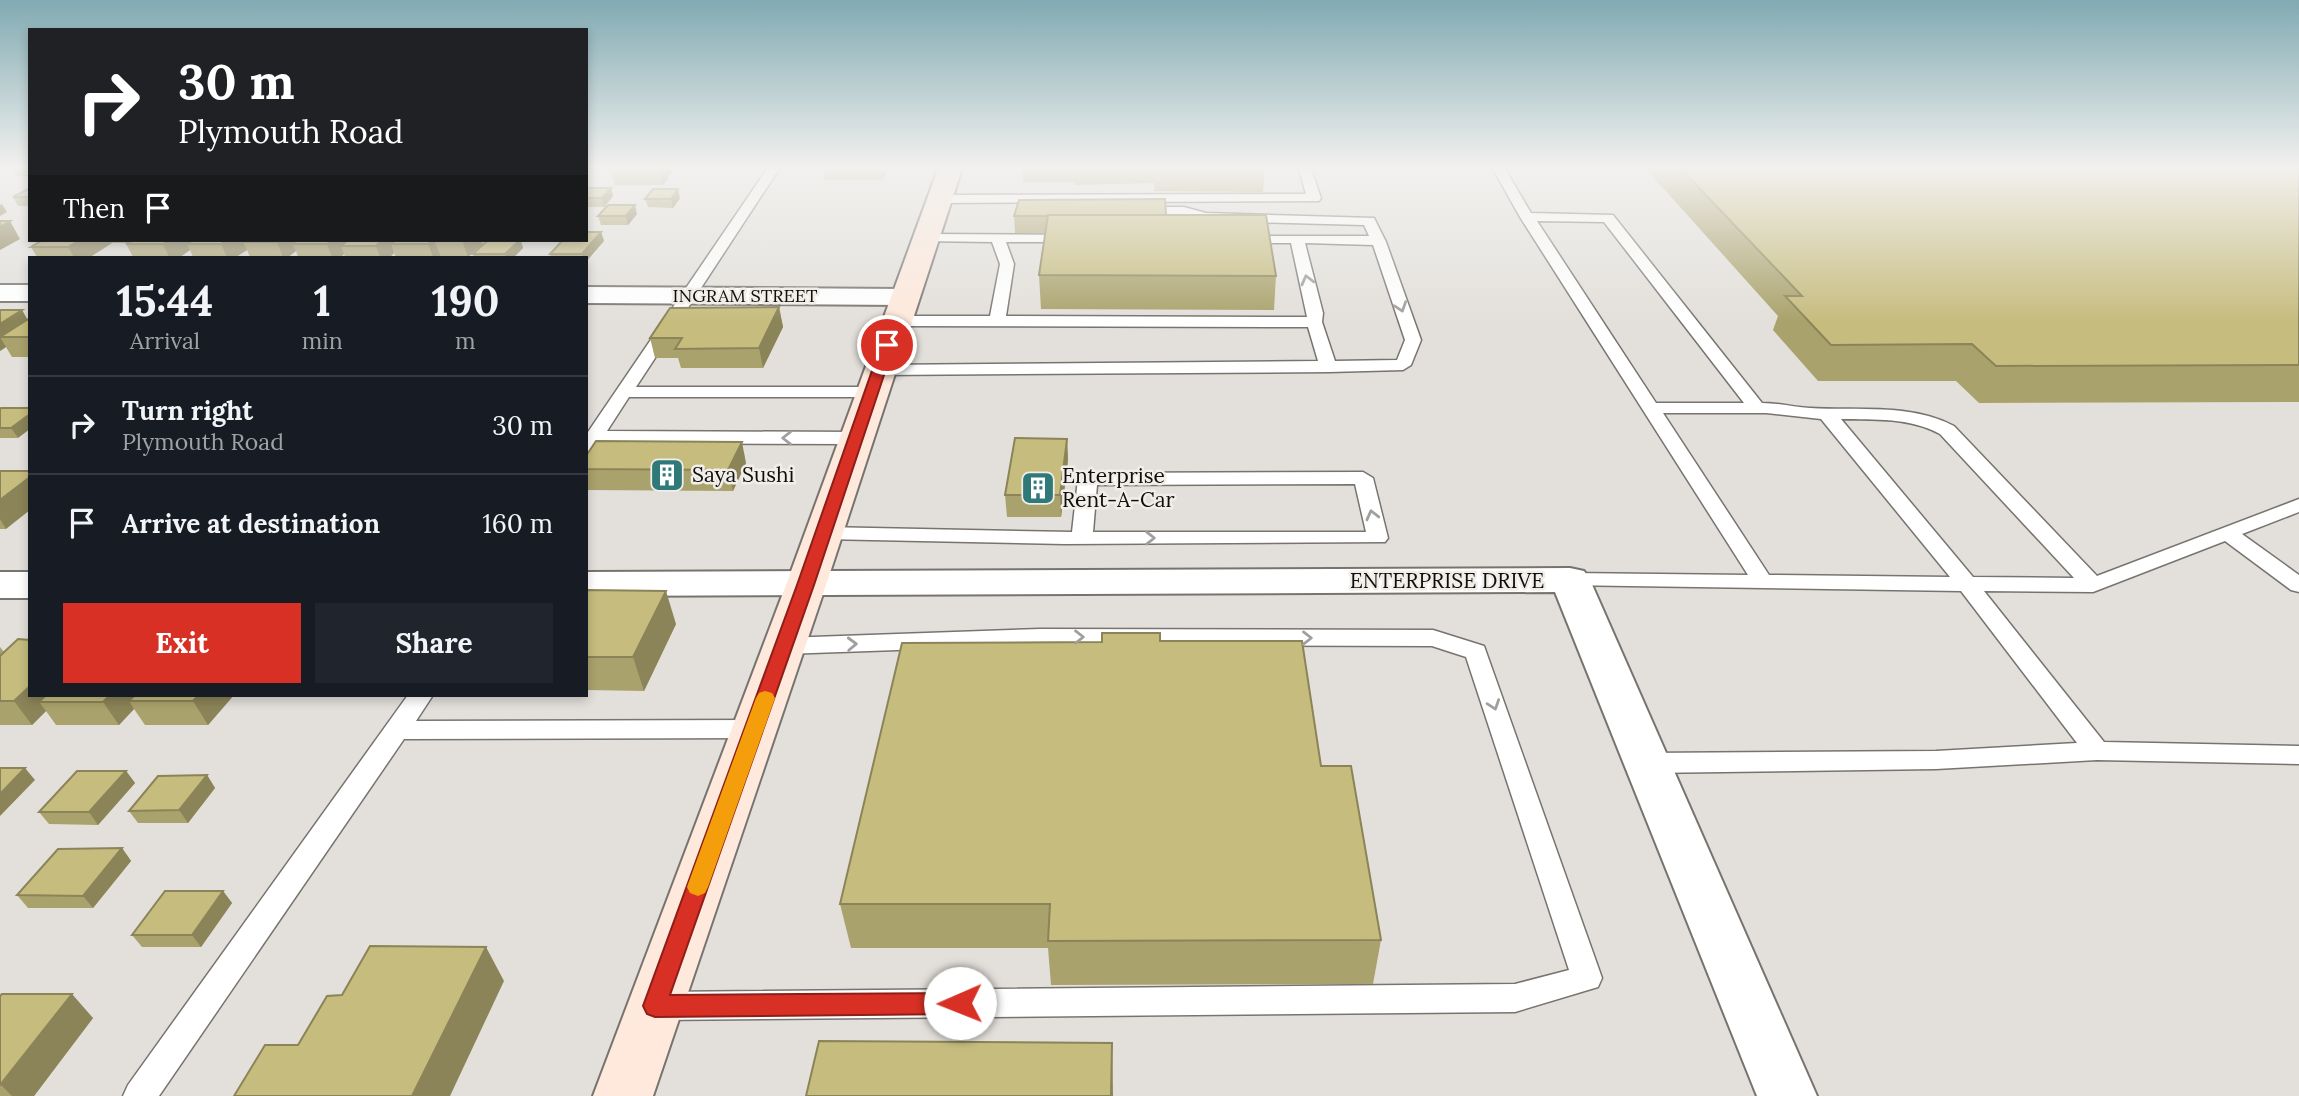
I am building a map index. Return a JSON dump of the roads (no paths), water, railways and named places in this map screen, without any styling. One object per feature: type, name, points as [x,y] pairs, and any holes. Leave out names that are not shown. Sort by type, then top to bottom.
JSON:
[{"type":"main road","points":[[623,1096],[806,585],[931,220]]},
{"type":"street","points":[[0,293],[28,293]]},
{"type":"street","name":"INGRAM STREET","points":[[588,295],[688,296],[900,309]]},
{"type":"street","name":"ENTERPRISE DRIVE","points":[[588,584],[1570,580],[1787,1096]]},
{"type":"street","points":[[0,585],[28,585]]},
{"type":"lane","points":[[590,443],[739,220]]},
{"type":"lane","points":[[965,220],[997,238],[1093,239]]},
{"type":"lane","points":[[624,393],[875,381],[1403,365],[1413,340],[1379,242],[1369,221],[1334,220]]},
{"type":"lane","points":[[1529,220],[1763,582]]},
{"type":"lane","points":[[1609,220],[1757,408]]},
{"type":"lane","points":[[997,238],[1007,264],[997,321]]},
{"type":"lane","points":[[1229,239],[1359,239],[1379,242]]},
{"type":"lane","points":[[1297,239],[1315,313],[1314,322],[1329,367]]},
{"type":"lane","points":[[900,309],[997,321],[1314,322]]},
{"type":"lane","points":[[1651,408],[1757,408],[1826,414],[1907,416],[1930,421],[1947,430],[2093,585]]},
{"type":"lane","points":[[1826,414],[1967,584],[2097,751]]},
{"type":"lane","points":[[590,443],[856,438]]},
{"type":"lane","points":[[823,533],[1082,538],[1378,538],[1363,478],[1088,479],[1082,538]]},
{"type":"lane","points":[[1570,580],[2093,585],[2299,505]]},
{"type":"lane","points":[[2227,533],[2299,585]]},
{"type":"lane","points":[[655,1006],[1515,998],[1587,978],[1476,652],[1433,638],[1040,637],[784,646]]},
{"type":"lane","points":[[140,1096],[420,697]]},
{"type":"lane","points":[[397,730],[754,729]]},
{"type":"lane","points":[[1647,763],[1936,760],[2097,751],[2299,755]]},
{"type":"place","name":"Saya Sushi","points":[[667,475]]},
{"type":"place","name":"Enterprise Rent-A-Car","points":[[1038,488]]}]
